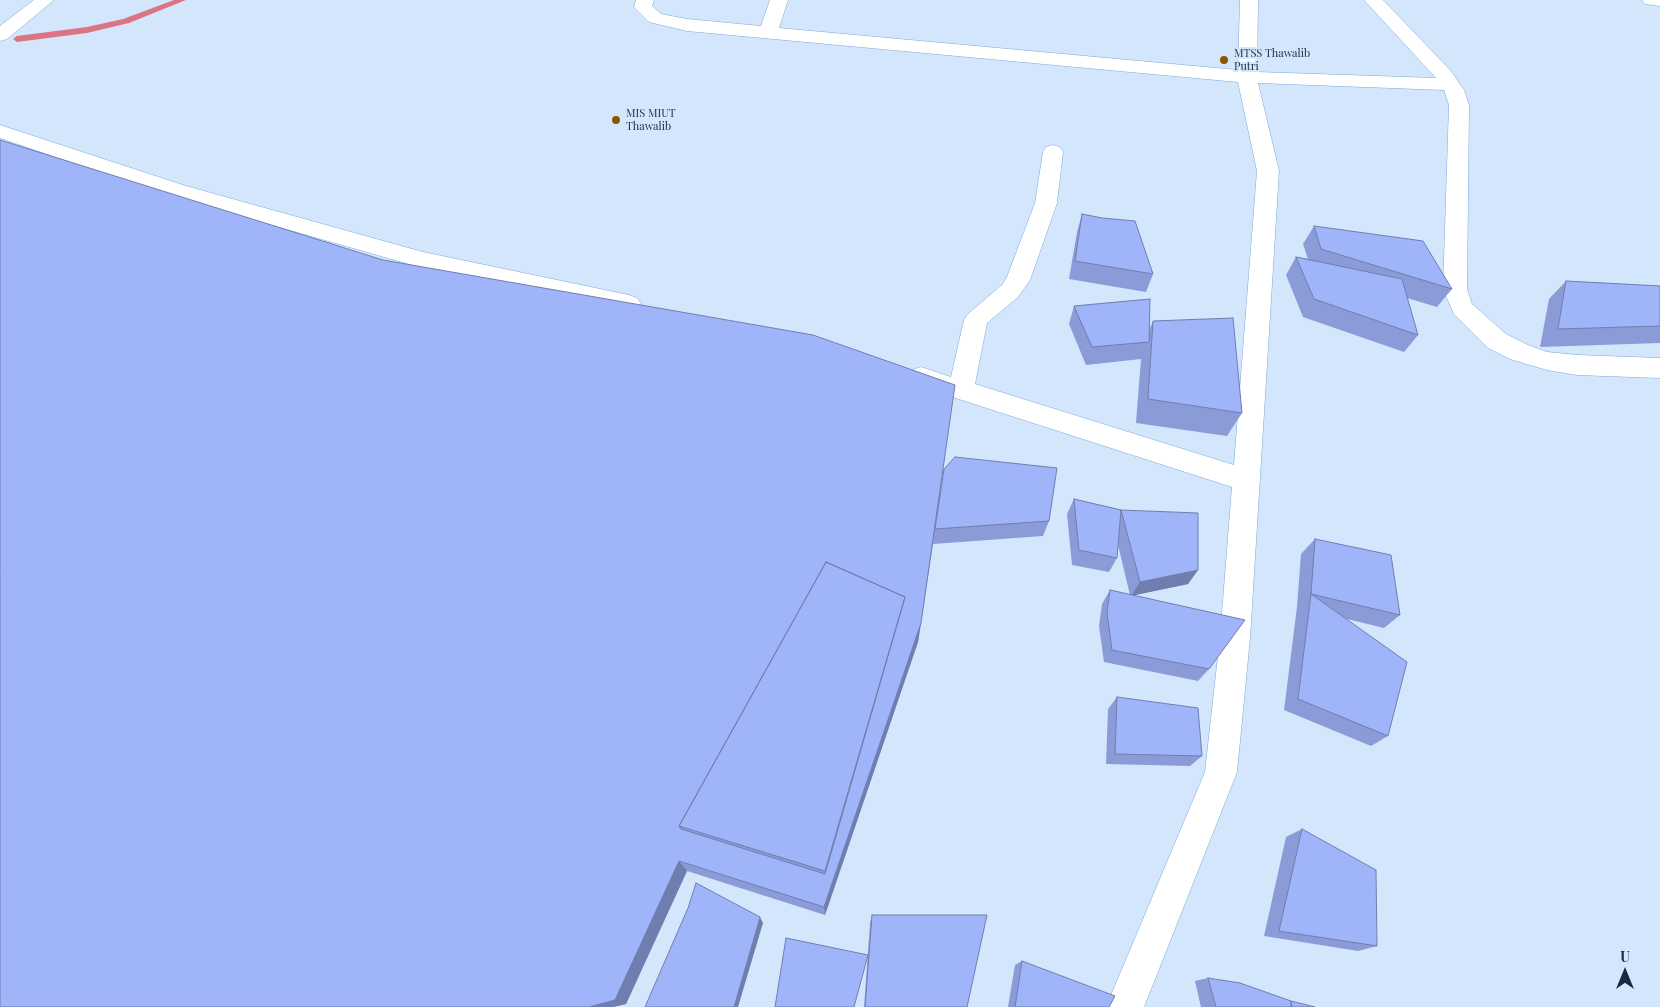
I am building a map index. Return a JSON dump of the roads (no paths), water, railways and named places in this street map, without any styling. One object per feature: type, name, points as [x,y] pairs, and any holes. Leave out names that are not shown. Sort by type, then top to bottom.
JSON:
[{"type":"street","points":[[0,35],[45,0]]},
{"type":"street","points":[[645,0],[644,7],[655,18],[687,25],[1247,77],[1450,84]]},
{"type":"street","points":[[768,32],[778,0]]},
{"type":"street","points":[[1125,1007],[1221,772],[1235,638],[1268,170],[1247,77],[1249,0]]},
{"type":"street","points":[[1373,0],[1443,74],[1450,84],[1459,105],[1455,290],[1462,308],[1497,341],[1519,352],[1547,361],[1577,365],[1660,368]]},
{"type":"street","points":[[1651,0],[1660,2]]},
{"type":"street","points":[[0,131],[178,191],[423,260],[654,309]]},
{"type":"street","points":[[961,390],[976,320],[1010,291],[1018,280],[1046,203],[1053,152]]},
{"type":"street","points":[[404,279],[423,260]]},
{"type":"street","points":[[898,370],[1245,480]]},
{"type":"waterway","points":[[17,39],[87,30],[126,21],[182,0]]},
{"type":"place","name":"MTSS Thawalib Putri","points":[[1224,60]]},
{"type":"place","name":"MIS MIUT Thawalib","points":[[616,120]]}]
